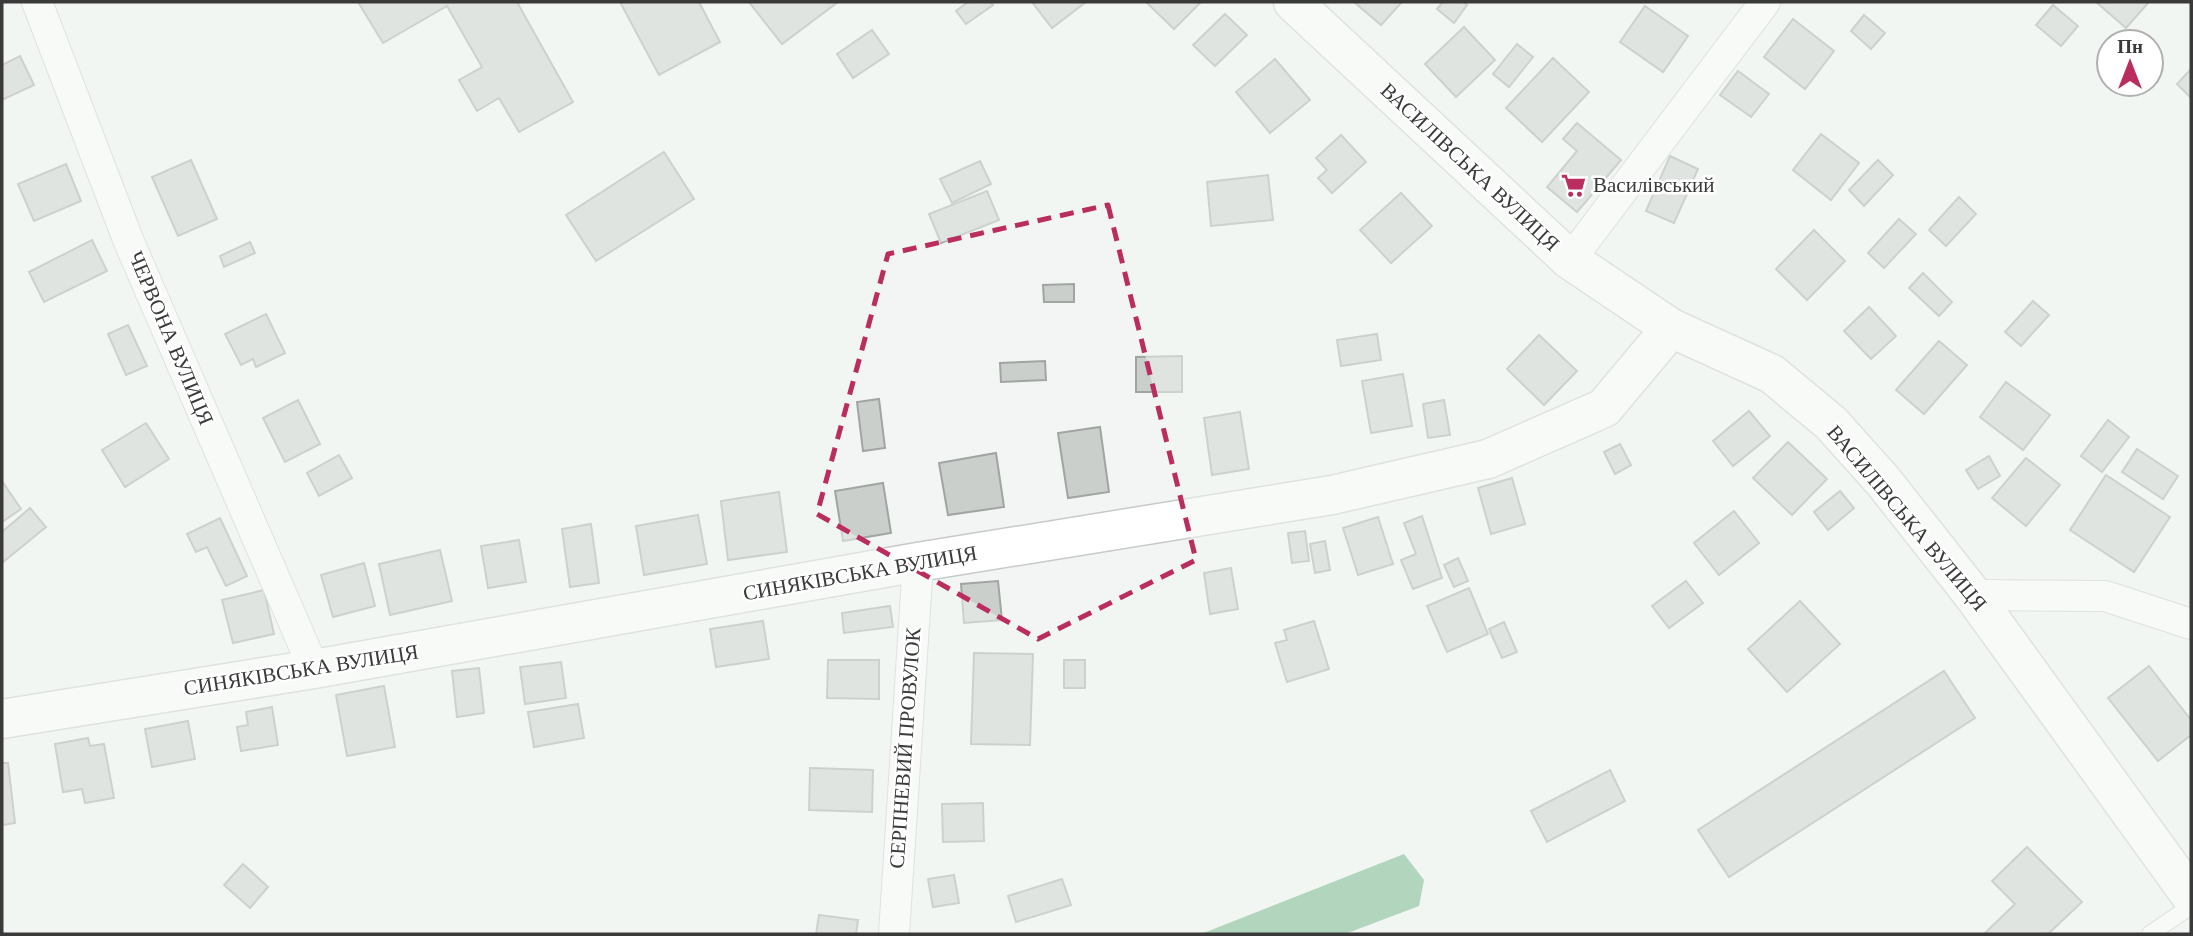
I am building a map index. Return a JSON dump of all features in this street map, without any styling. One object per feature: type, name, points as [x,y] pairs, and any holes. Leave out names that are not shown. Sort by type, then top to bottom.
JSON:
[{"type":"street","name":"ЧЕРВОНА ВУЛИЦЯ","points":[[37,2],[130,242],[314,670]]},
{"type":"street","name":"ВАСИЛІВСЬКА ВУЛИЦЯ","points":[[1293,2],[1570,260],[1671,328],[1772,374],[1830,423],[1883,481],[1973,595],[2191,896]]},
{"type":"street","points":[[1570,260],[1765,2]]},
{"type":"street","name":"СИНЯКІВСЬКА ВУЛИЦЯ","points":[[2,719],[314,670],[918,562],[1332,495],[1488,459],[1604,408],[1671,328]]},
{"type":"street","name":"СЕРПНЕВИЙ ПРОВУЛОК","points":[[894,934],[918,562]]},
{"type":"street","points":[[1973,595],[2105,596],[2191,624]]},
{"type":"lane","points":[[2150,934],[2191,906]]},
{"type":"highlighted area","points":[[1108,205],[1196,560],[1038,639],[817,514],[888,254]]},
{"type":"shaded area","points":[[1404,854],[1424,880],[1419,906],[1345,934],[1201,934]]},
{"type":"building","points":[[358,2],[517,2],[573,102],[519,132],[499,98],[477,111],[459,80],[482,67],[447,6],[383,43]]},
{"type":"building","points":[[620,2],[699,2],[720,42],[659,75]]},
{"type":"building","points":[[749,2],[838,2],[782,44]]},
{"type":"building","points":[[968,2],[990,2],[993,5],[966,24],[956,11]]},
{"type":"building","points":[[1032,2],[1086,2],[1052,28]]},
{"type":"building","points":[[1146,2],[1201,2],[1174,29]]},
{"type":"building","points":[[1354,2],[1402,2],[1381,25]]},
{"type":"building","points":[[1443,2],[1463,2],[1467,5],[1454,23],[1437,9]]},
{"type":"building","points":[[2096,2],[2149,2],[2126,28]]},
{"type":"building","points":[[2053,5],[2078,26],[2061,46],[2036,25]]},
{"type":"building","points":[[1645,6],[1688,36],[1663,72],[1620,42]]},
{"type":"building","points":[[1225,14],[1247,35],[1215,66],[1193,45]]},
{"type":"building","points":[[1864,15],[1885,33],[1871,49],[1851,31]]},
{"type":"building","points":[[1793,19],[1834,51],[1805,89],[1764,57]]},
{"type":"building","points":[[1464,27],[1495,60],[1456,97],[1425,64]]},
{"type":"building","points":[[872,30],[889,54],[853,78],[837,54]]},
{"type":"building","points":[[1517,44],[1533,57],[1509,87],[1493,74]]},
{"type":"building","points":[[20,56],[34,85],[2,100],[2,65]]},
{"type":"building","points":[[1553,58],[1589,92],[1542,142],[1506,108]]},
{"type":"building","points":[[1275,59],[1310,100],[1270,133],[1236,92]]},
{"type":"building","points":[[2191,69],[2191,98],[2177,84]]},
{"type":"building","points":[[1738,71],[1769,94],[1751,117],[1720,95]]},
{"type":"building","points":[[1577,123],[1621,160],[1577,212],[1547,187],[1577,151],[1563,139]]},
{"type":"building","points":[[1821,134],[1859,163],[1831,200],[1793,170]]},
{"type":"building","points":[[1341,135],[1366,162],[1332,193],[1318,178],[1327,170],[1316,158]]},
{"type":"building","points":[[664,152],[694,199],[596,261],[566,215]]},
{"type":"building","points":[[1670,156],[1698,169],[1674,223],[1646,211]]},
{"type":"building","points":[[191,160],[217,219],[178,236],[152,177]]},
{"type":"building","points":[[1878,160],[1893,175],[1864,206],[1849,190]]},
{"type":"building","points":[[980,161],[991,184],[952,203],[940,179]]},
{"type":"building","points":[[66,164],[81,201],[34,221],[18,184]]},
{"type":"building","points":[[1268,175],[1273,220],[1211,226],[1207,182]]},
{"type":"building","points":[[987,191],[999,220],[941,243],[929,214]]},
{"type":"building","points":[[1401,193],[1432,226],[1391,263],[1360,230]]},
{"type":"building","points":[[1959,197],[1976,214],[1946,246],[1929,230]]},
{"type":"building","points":[[1899,219],[1916,234],[1884,268],[1868,253]]},
{"type":"building","points":[[1814,230],[1845,261],[1807,300],[1776,269]]},
{"type":"building","points":[[92,240],[107,271],[44,302],[29,272]]},
{"type":"building","points":[[250,242],[255,253],[224,267],[220,256]]},
{"type":"building","points":[[1923,273],[1952,302],[1939,316],[1909,288]]},
{"type":"building","points":[[1074,284],[1074,302],[1044,302],[1043,285]]},
{"type":"building","points":[[2033,301],[2049,315],[2021,346],[2005,332]]},
{"type":"building","points":[[1869,307],[1896,336],[1871,359],[1844,331]]},
{"type":"building","points":[[266,314],[285,353],[256,367],[253,359],[241,365],[225,334]]},
{"type":"building","points":[[128,325],[147,366],[126,375],[108,334]]},
{"type":"building","points":[[1377,334],[1381,360],[1341,366],[1337,340]]},
{"type":"building","points":[[1539,335],[1577,371],[1544,405],[1507,369]]},
{"type":"building","points":[[1939,341],[1967,365],[1924,414],[1896,390]]},
{"type":"building","points":[[1182,356],[1182,392],[1136,392],[1136,357]]},
{"type":"building","points":[[1045,361],[1046,380],[1001,382],[1000,363]]},
{"type":"building","points":[[1403,374],[1412,426],[1371,433],[1362,381]]},
{"type":"building","points":[[2006,382],[2050,415],[2023,450],[1980,417]]},
{"type":"building","points":[[879,399],[885,448],[863,451],[857,402]]},
{"type":"building","points":[[298,400],[320,444],[285,462],[263,418]]},
{"type":"building","points":[[1444,400],[1450,435],[1428,438],[1423,404]]},
{"type":"building","points":[[1749,411],[1770,436],[1733,466],[1713,441]]},
{"type":"building","points":[[1240,412],[1249,469],[1212,475],[1204,418]]},
{"type":"building","points":[[2108,420],[2129,437],[2102,472],[2081,456]]},
{"type":"building","points":[[146,423],[169,459],[125,487],[102,450]]},
{"type":"building","points":[[1100,427],[1109,492],[1068,498],[1058,433]]},
{"type":"building","points":[[1788,442],[1827,479],[1792,515],[1753,478]]},
{"type":"building","points":[[1620,444],[1631,465],[1615,474],[1604,452]]},
{"type":"building","points":[[2137,449],[2178,476],[2163,499],[2122,472]]},
{"type":"building","points":[[996,453],[1004,507],[948,515],[939,463]]},
{"type":"building","points":[[339,455],[352,478],[319,496],[307,473]]},
{"type":"building","points":[[1989,456],[2000,476],[1978,489],[1966,470]]},
{"type":"building","points":[[2026,458],[2060,485],[2026,526],[1992,498]]},
{"type":"building","points":[[2106,475],[2170,517],[2134,572],[2070,530]]},
{"type":"building","points":[[1512,478],[1525,524],[1491,534],[1478,488]]},
{"type":"building","points":[[2,481],[21,509],[2,522]]},
{"type":"building","points":[[883,483],[891,533],[843,541],[835,491]]},
{"type":"building","points":[[1840,491],[1854,508],[1828,530],[1814,512]]},
{"type":"building","points":[[779,492],[787,552],[728,560],[721,501]]},
{"type":"building","points":[[30,508],[46,527],[2,563],[2,532]]},
{"type":"building","points":[[1734,511],[1759,543],[1719,575],[1694,543]]},
{"type":"building","points":[[698,515],[707,564],[644,575],[636,526]]},
{"type":"building","points":[[1422,516],[1442,578],[1413,589],[1401,560],[1416,554],[1404,523]]},
{"type":"building","points":[[1378,517],[1393,564],[1358,575],[1343,528]]},
{"type":"building","points":[[220,518],[247,576],[226,586],[207,547],[196,552],[187,534]]},
{"type":"building","points":[[591,524],[599,583],[570,587],[562,529]]},
{"type":"building","points":[[1305,531],[1309,561],[1292,563],[1288,533]]},
{"type":"building","points":[[519,540],[526,582],[488,588],[481,546]]},
{"type":"building","points":[[1325,541],[1330,570],[1315,573],[1310,544]]},
{"type":"building","points":[[440,550],[452,601],[390,615],[379,564]]},
{"type":"building","points":[[1458,558],[1468,581],[1454,587],[1444,565]]},
{"type":"building","points":[[364,563],[375,606],[333,617],[321,575]]},
{"type":"building","points":[[1231,568],[1238,609],[1210,614],[1204,573]]},
{"type":"building","points":[[998,581],[1002,620],[964,623],[961,584]]},
{"type":"building","points":[[1686,581],[1703,603],[1669,628],[1652,606]]},
{"type":"building","points":[[1469,588],[1488,634],[1447,652],[1427,606]]},
{"type":"building","points":[[264,590],[274,634],[233,643],[222,600]]},
{"type":"building","points":[[1800,601],[1840,644],[1787,692],[1748,649]]},
{"type":"building","points":[[890,606],[893,627],[844,633],[842,613]]},
{"type":"building","points":[[763,621],[769,659],[716,667],[710,629]]},
{"type":"building","points":[[1314,621],[1329,669],[1287,682],[1275,643],[1287,640],[1284,630]]},
{"type":"building","points":[[1504,622],[1517,652],[1502,658],[1489,629]]},
{"type":"building","points":[[974,653],[1033,654],[1030,745],[971,744]]},
{"type":"building","points":[[828,660],[879,660],[879,699],[827,698]]},
{"type":"building","points":[[1064,660],[1085,660],[1085,688],[1064,688]]},
{"type":"building","points":[[561,662],[566,698],[525,704],[520,667]]},
{"type":"building","points":[[2149,666],[2191,720],[2191,735],[2158,761],[2108,698]]},
{"type":"building","points":[[479,668],[484,713],[457,717],[452,671]]},
{"type":"building","points":[[1944,671],[1975,718],[1729,877],[1698,830]]},
{"type":"building","points":[[384,686],[395,747],[347,756],[336,695]]},
{"type":"building","points":[[578,704],[584,738],[534,747],[528,712]]},
{"type":"building","points":[[272,707],[278,745],[241,751],[237,727],[248,725],[246,712]]},
{"type":"building","points":[[188,721],[195,759],[152,767],[145,729]]},
{"type":"building","points":[[88,738],[90,746],[104,744],[114,798],[85,803],[82,789],[63,792],[55,744]]},
{"type":"building","points":[[2,763],[8,763],[15,823],[2,825]]},
{"type":"building","points":[[810,768],[873,770],[872,812],[809,810]]},
{"type":"building","points":[[1610,770],[1625,801],[1547,842],[1531,811]]},
{"type":"building","points":[[983,803],[984,841],[943,842],[942,804]]},
{"type":"building","points":[[2027,847],[2082,902],[2048,934],[1984,934],[2015,904],[1992,881]]},
{"type":"building","points":[[243,864],[268,887],[250,908],[224,885]]},
{"type":"building","points":[[954,875],[959,903],[933,907],[928,879]]},
{"type":"building","points":[[1062,879],[1071,905],[1016,922],[1008,896]]},
{"type":"building","points":[[819,915],[858,920],[856,934],[816,934]]},
{"type":"place","name":"Василівський","points":[[1573,185]]}]
